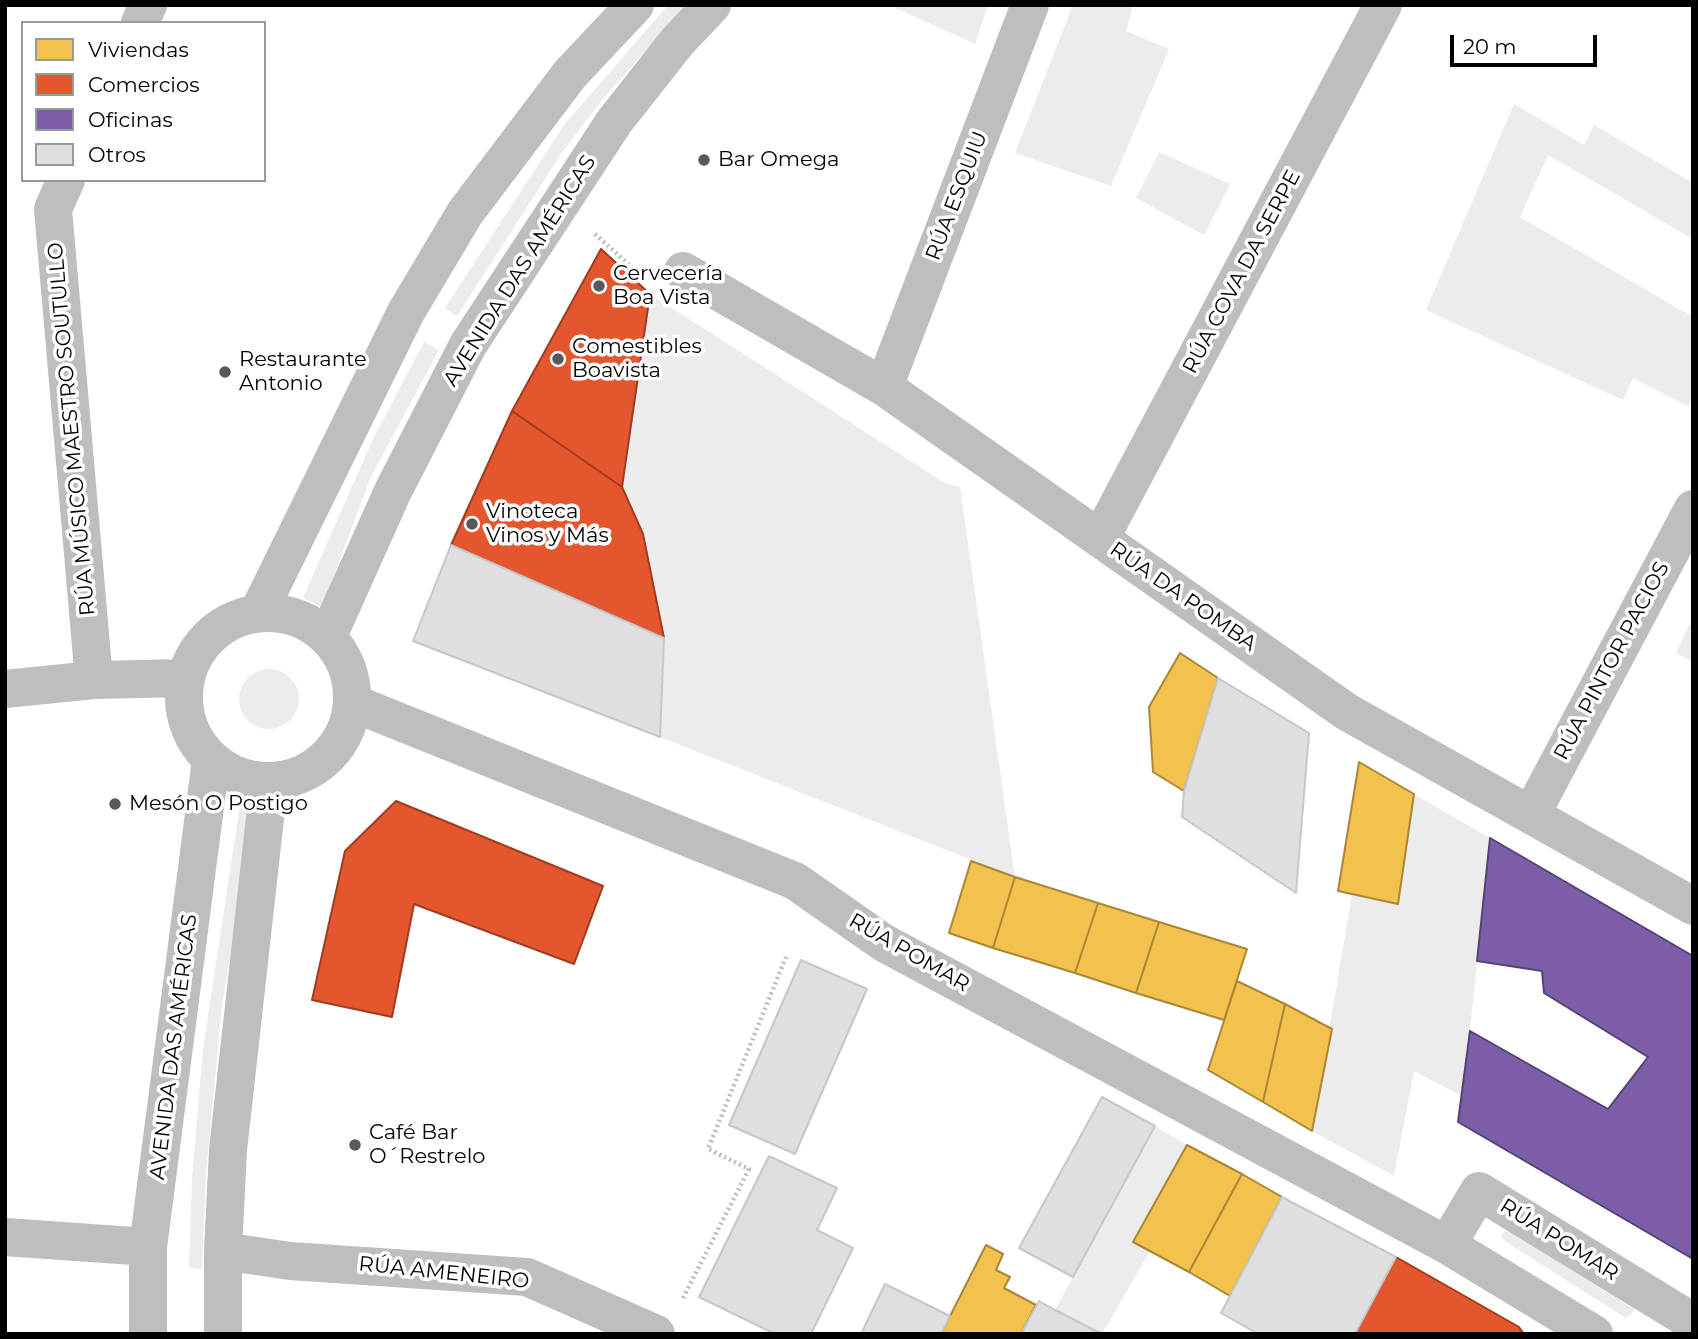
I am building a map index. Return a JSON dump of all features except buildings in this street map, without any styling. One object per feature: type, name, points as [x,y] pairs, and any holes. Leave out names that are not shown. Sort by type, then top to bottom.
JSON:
[{"type":"street","points":[[141,21],[148,5]]},
{"type":"street","points":[[258,613],[407,312],[465,213],[570,74],[635,5]]},
{"type":"street","name":"AVENIDA DAS AMÉRICAS","points":[[328,636],[393,491],[468,345],[614,122],[677,42],[712,5]]},
{"type":"street","name":"RÚA ESQUIU","points":[[884,387],[1030,5]]},
{"type":"street","name":"RÚA COVA DA SERPE","points":[[1100,539],[1383,5]]},
{"type":"street","name":"RÚA MÚSICO MAESTRO SOUTULLO","points":[[65,182],[53,209],[94,680]]},
{"type":"street","name":"RÚA DA POMBA","points":[[683,271],[884,387],[1347,712],[1532,813],[1693,906]]},
{"type":"street","name":"RÚA PINTOR PACIOS","points":[[1532,813],[1693,509]]},
{"type":"street","points":[[258,613],[283,613],[307,621],[328,636],[342,656],[351,678],[353,703],[347,727],[335,750],[306,772],[269,782],[248,780],[228,772],[211,760],[196,742],[186,719],[183,696],[185,678],[198,650],[214,632],[234,619],[258,613]]},
{"type":"street","points":[[5,689],[94,680],[185,678]]},
{"type":"street","name":"RÚA POMAR","points":[[353,703],[795,881],[884,943],[1447,1245],[1594,1334]]},
{"type":"street","name":"AVENIDA DAS AMÉRICAS","points":[[148,1334],[148,1247],[211,760]]},
{"type":"street","points":[[223,1334],[223,1251],[228,1150],[269,782]]},
{"type":"street","name":"RÚA POMAR","points":[[1447,1245],[1479,1191],[1693,1322]]},
{"type":"street","points":[[5,1237],[148,1247]]},
{"type":"street","name":"RÚA AMENEIRO","points":[[223,1251],[290,1261],[527,1277],[656,1334]]},
{"type":"path","points":[[594,233],[640,275]]},
{"type":"path","points":[[683,1299],[749,1169],[708,1149],[786,957]]},
{"type":"shaded area","points":[[668,5],[686,5],[603,99],[563,151],[457,316],[445,308],[564,125]]},
{"type":"shaded area","points":[[889,5],[988,5],[975,44]]},
{"type":"shaded area","points":[[1073,5],[1133,5],[1126,31],[1169,49],[1111,186],[1015,153]]},
{"type":"shaded area","points":[[1514,104],[1584,145],[1594,125],[1693,183],[1693,239],[1548,155],[1520,217],[1693,317],[1693,397],[1688,406],[1633,378],[1623,400],[1426,310]]},
{"type":"shaded area","points":[[1159,152],[1230,184],[1204,235],[1136,198]]},
{"type":"shaded area","points":[[650,294],[945,483],[960,487],[1015,877],[660,737],[664,638],[643,534],[622,487]]},
{"type":"shaded area","points":[[424,342],[439,350],[371,477],[322,607],[303,598],[373,439]]},
{"type":"shaded area","points":[[1693,617],[1693,662],[1676,653]]},
{"type":"shaded area","points":[[269,669],[286,674],[294,682],[299,699],[294,716],[286,724],[269,729],[252,724],[244,716],[239,699],[244,682],[252,674]]},
{"type":"shaded area","points":[[1414,794],[1490,838],[1463,1097],[1414,1071],[1394,1176],[1312,1131],[1352,894]]},
{"type":"shaded area","points":[[240,805],[259,807],[222,1005],[206,1174],[202,1269],[189,1268],[192,1178],[203,1049]]},
{"type":"shaded area","points":[[1155,1126],[1187,1145],[1133,1242],[1150,1251],[1102,1334],[1055,1310]]},
{"type":"shaded area","points":[[1505,1231],[1514,1233],[1635,1310],[1626,1318],[1506,1242],[1501,1236]]},
{"type":"place","name":"Bar Omega","points":[[704,160]]},
{"type":"place","name":"Cervecería Boa Vista","points":[[599,286]]},
{"type":"place","name":"Comestibles Boavista","points":[[558,359]]},
{"type":"place","name":"Restaurante Antonio","points":[[225,372]]},
{"type":"place","name":"Vinoteca Vinos y Más","points":[[472,524]]},
{"type":"place","name":"Mesón O Postigo","points":[[115,804]]},
{"type":"place","name":"Café Bar O´Restrelo","points":[[355,1145]]}]
